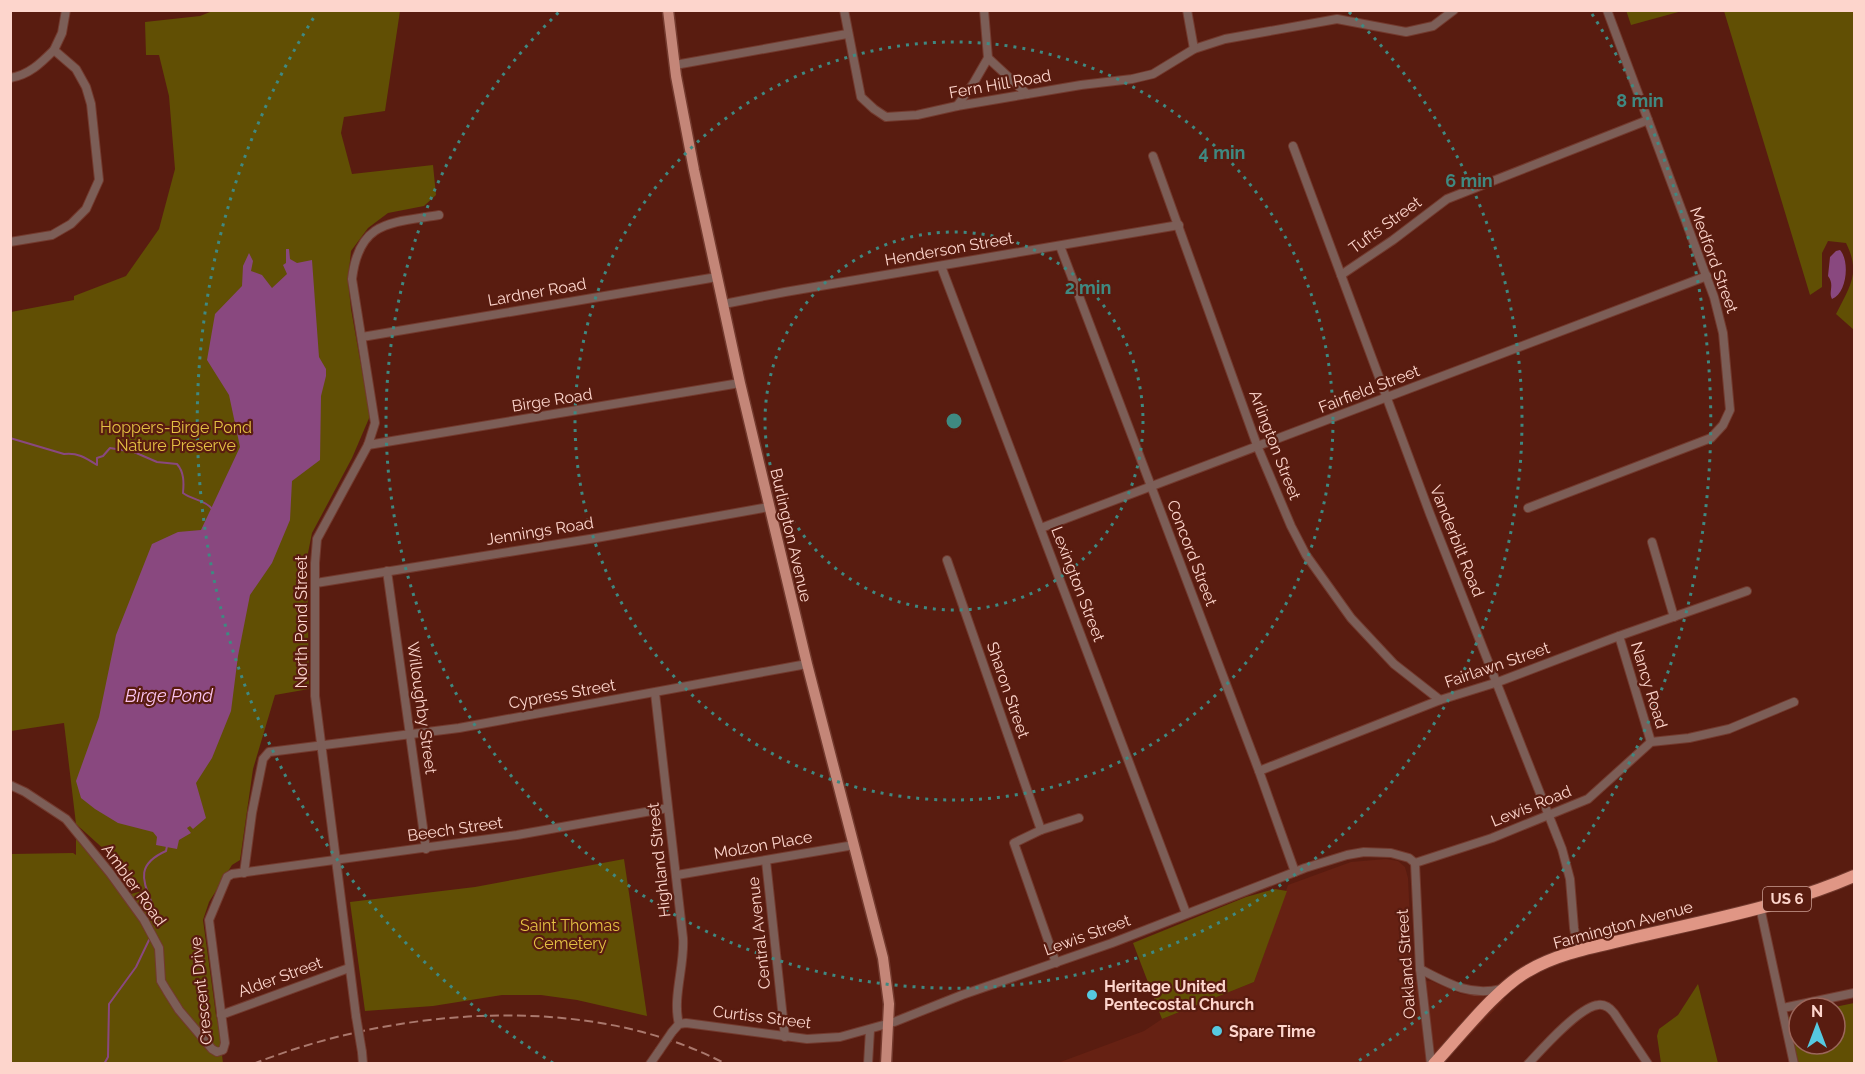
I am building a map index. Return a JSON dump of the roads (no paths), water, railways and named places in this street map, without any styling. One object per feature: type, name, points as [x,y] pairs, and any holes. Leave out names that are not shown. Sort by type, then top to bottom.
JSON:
[{"type":"highway","name":"Farmington Avenue","points":[[1432,1064],[1504,988],[1537,966],[1578,951],[1760,907],[1809,893],[1854,876]]},
{"type":"main road","name":"Burlington Avenue","points":[[668,10],[675,65],[694,170],[740,383],[807,664],[884,958],[889,1004],[886,1064]]},
{"type":"street","points":[[10,78],[36,68],[54,50],[62,33],[66,10]]},
{"type":"street","name":"Fern Hill Road","points":[[844,10],[861,97],[886,117],[917,115],[1027,94],[1132,80],[1153,74],[1194,49],[1225,39],[1337,19],[1406,32],[1433,26],[1454,10]]},
{"type":"street","points":[[957,106],[974,84],[988,58],[984,10]]},
{"type":"street","points":[[1187,10],[1194,49]]},
{"type":"street","name":"Medford Street","points":[[1528,508],[1711,438],[1723,425],[1730,410],[1723,333],[1707,276],[1607,10]]},
{"type":"street","points":[[675,65],[848,34]]},
{"type":"street","points":[[10,242],[52,235],[71,224],[86,209],[99,180],[91,104],[86,87],[76,69],[54,50]]},
{"type":"street","points":[[988,58],[1027,94]]},
{"type":"street","name":"Tufts Street","points":[[1341,275],[1394,240],[1447,199],[1648,120]]},
{"type":"street","name":"Vanderbilt Road","points":[[1293,146],[1430,514],[1562,849],[1570,879],[1578,951]]},
{"type":"street","name":"Arlington Street","points":[[1153,156],[1258,448],[1291,526],[1306,555],[1352,618],[1394,664],[1440,700]]},
{"type":"street","name":"North Pond Street","points":[[363,1064],[315,696],[317,539],[368,446],[375,423],[352,279],[354,261],[363,243],[378,228],[396,222],[439,214]]},
{"type":"street","name":"Henderson Street","points":[[723,304],[1179,225]]},
{"type":"street","name":"Concord Street","points":[[1060,246],[1295,872]]},
{"type":"street","name":"Lexington Street","points":[[941,266],[1186,913]]},
{"type":"street","name":"Fairfield Street","points":[[1041,528],[1258,448],[1707,276]]},
{"type":"street","name":"Lardner Road","points":[[362,337],[717,277]]},
{"type":"street","name":"Birge Road","points":[[368,446],[740,383]]},
{"type":"street","name":"Jennings Road","points":[[316,583],[596,538],[769,507]]},
{"type":"street","points":[[1652,542],[1674,617]]},
{"type":"street","name":"Sharon Street","points":[[947,560],[1041,830]]},
{"type":"street","name":"Willoughby Street","points":[[387,571],[426,849]]},
{"type":"street","name":"Fairlawn Street","points":[[1259,771],[1440,700],[1498,682],[1747,591]]},
{"type":"street","name":"Nancy Road","points":[[1619,636],[1651,742]]},
{"type":"street","name":"Cypress Street","points":[[244,873],[252,813],[263,759],[269,752],[459,728],[807,664]]},
{"type":"street","name":"Highland Street","points":[[655,693],[677,875],[683,950],[677,1010],[679,1024]]},
{"type":"street","points":[[1651,742],[1689,738],[1729,729],[1794,702]]},
{"type":"street","name":"Lewis Road","points":[[1415,863],[1548,817],[1588,799],[1651,742]]},
{"type":"street","name":"Ambler Road","points":[[10,785],[25,792],[66,819],[110,873],[144,920],[159,948],[161,981],[166,991],[212,1049],[216,1052],[222,1051]]},
{"type":"street","name":"Beech Street","points":[[244,873],[426,849],[668,808]]},
{"type":"street","points":[[1056,963],[1014,843],[1041,830],[1079,818]]},
{"type":"street","name":"Molzon Place","points":[[677,875],[854,845]]},
{"type":"street","points":[[1295,872],[1347,855],[1364,852],[1391,853],[1409,858],[1415,863]]},
{"type":"street","name":"Central Avenue","points":[[766,861],[785,1037]]},
{"type":"street","name":"Oakland Street","points":[[1415,863],[1420,969],[1432,1064]]},
{"type":"street","name":"Lewis Street","points":[[888,1024],[1295,872]]},
{"type":"street","name":"Crescent Drive","points":[[222,1051],[225,1046],[209,920],[227,877],[244,873]]},
{"type":"street","points":[[1760,907],[1794,1064]]},
{"type":"street","name":"Alder Street","points":[[221,1015],[349,968]]},
{"type":"street","points":[[1420,969],[1452,986],[1469,991],[1490,992],[1504,988]]},
{"type":"street","points":[[1783,1008],[1854,993]]},
{"type":"street","points":[[1528,1064],[1559,1032],[1589,1008],[1604,1005],[1614,1013],[1648,1064]]},
{"type":"street","points":[[650,1064],[679,1024]]},
{"type":"street","name":"Curtiss Street","points":[[679,1024],[823,1040],[888,1024]]},
{"type":"street","points":[[868,1064],[870,1030]]},
{"type":"water","name":"Birge Pond","points":[[286,249],[289,249],[290,259],[297,263],[312,260],[319,357],[326,369],[321,396],[320,460],[292,481],[290,520],[272,563],[250,595],[238,656],[231,711],[212,758],[196,783],[206,818],[193,829],[190,826],[187,828],[191,833],[179,840],[177,849],[156,845],[157,837],[153,832],[118,823],[81,798],[76,781],[99,717],[116,635],[152,544],[178,532],[201,530],[240,447],[229,395],[207,360],[215,314],[242,286],[243,266],[249,253],[253,261],[251,271],[262,275],[272,288],[287,274],[283,265],[286,263]]},
{"type":"water","points":[[1840,250],[1846,269],[1844,284],[1837,296],[1832,299],[1831,282],[1828,276],[1830,257]]},
{"type":"waterway","points":[[10,438],[64,454],[77,455],[97,465],[97,458],[103,456],[110,448],[134,452],[157,462],[177,464],[183,477],[183,493],[212,509]]},
{"type":"waterway","points":[[157,925],[144,875],[146,866],[153,858],[166,851],[167,846]]},
{"type":"waterway","points":[[104,1064],[108,1057],[109,1004],[136,967],[149,940]]},
{"type":"railway","points":[[253,1064],[308,1045],[367,1030],[428,1020],[490,1016],[552,1017],[613,1025],[672,1041],[726,1064]]},
{"type":"place","name":"Heritage United Pentecostal Church","points":[[1092,995]]},
{"type":"place","name":"Spare Time","points":[[1217,1031]]},
{"type":"park label","name":"Hoppers-Birge Pond Nature Preserve","points":[[176,436]]},
{"type":"park label","name":"Saint Thomas Cemetery","points":[[570,934]]}]
